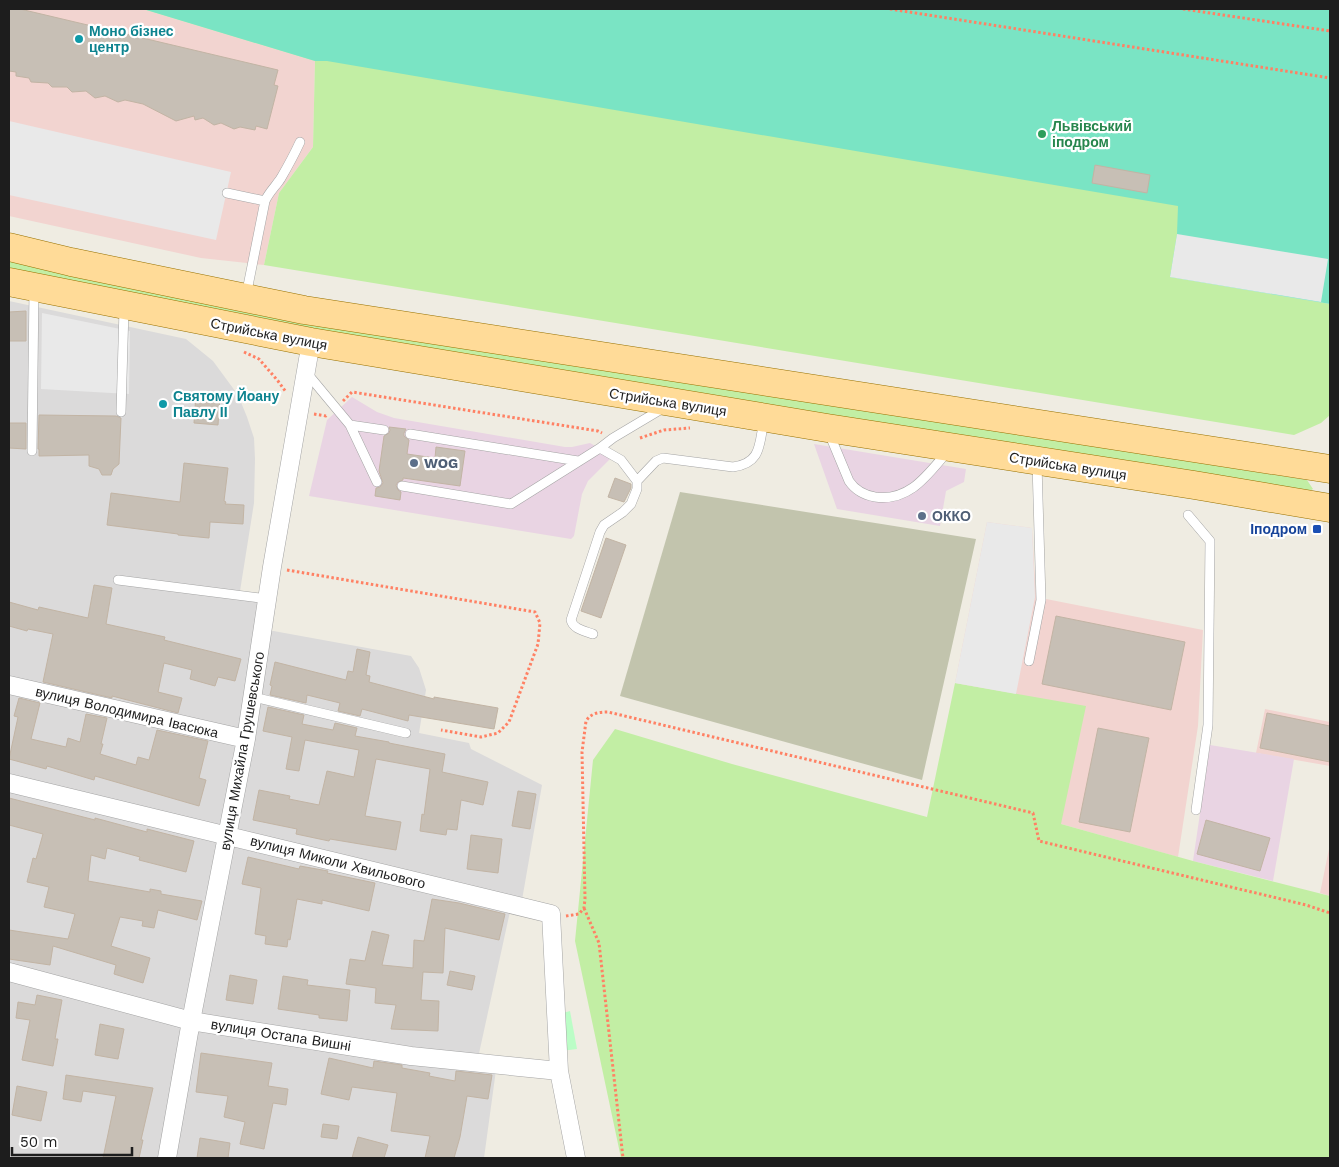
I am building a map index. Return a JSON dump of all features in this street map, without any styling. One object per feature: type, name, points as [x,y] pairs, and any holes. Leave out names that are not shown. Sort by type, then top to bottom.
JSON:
[{"type":"main road","points":[[9,247],[80,264],[304,310],[1330,469]]},
{"type":"main road","name":"Стрийська вулиця","points":[[21,285],[311,342],[764,418],[1194,485],[1320,509]]},
{"type":"street","name":"вулиця Михайла Грушевського","points":[[168,1158],[191,1021],[246,739],[272,567],[311,342]]},
{"type":"street","name":"вулиця Володимира Івасюка","points":[[9,684],[246,739]]},
{"type":"street","name":"вулиця Миколи Хвильового","points":[[9,784],[551,914]]},
{"type":"street","points":[[551,914],[559,1070],[576,1158]]},
{"type":"street","name":"вулиця Остапа Вишні","points":[[9,972],[191,1021],[411,1056],[559,1070]]},
{"type":"lane","points":[[246,298],[265,201],[288,167],[300,142]]},
{"type":"lane","points":[[227,193],[265,201]]},
{"type":"lane","points":[[21,285],[32,451]]},
{"type":"lane","points":[[120,412],[124,306]]},
{"type":"lane","points":[[306,372],[350,424],[377,482]]},
{"type":"lane","points":[[402,486],[511,504],[613,438],[672,403]]},
{"type":"lane","points":[[637,481],[656,461],[663,458],[734,467],[744,466],[757,454],[764,418]]},
{"type":"lane","points":[[350,424],[384,430]]},
{"type":"lane","points":[[828,428],[853,487],[860,492],[876,497],[894,496],[906,492],[919,484],[951,448]]},
{"type":"lane","points":[[410,434],[578,461]]},
{"type":"lane","points":[[593,634],[575,626],[571,620],[600,532],[604,525],[631,504],[637,489],[637,481],[621,460],[600,448]]},
{"type":"lane","points":[[1030,661],[1041,600],[1036,461]]},
{"type":"lane","points":[[1188,515],[1210,540],[1208,725],[1196,810]]},
{"type":"lane","points":[[118,580],[268,599]]},
{"type":"lane","points":[[252,697],[406,733]]},
{"type":"path","points":[[890,9],[1330,78]]},
{"type":"path","points":[[1183,9],[1330,32]]},
{"type":"path","points":[[272,567],[535,612],[540,623],[538,644],[509,722],[498,733],[481,737],[442,730]]},
{"type":"path","points":[[623,1158],[599,944],[584,908],[583,740],[586,721],[594,714],[608,712],[1033,814],[1039,841],[1306,905],[1330,913]]},
{"type":"path","points":[[551,914],[568,917],[579,914],[584,908]]},
{"type":"shaded area","points":[[9,9],[143,9],[315,61],[313,147],[279,193],[264,265],[201,258],[9,216]]},
{"type":"shaded area","points":[[9,121],[231,172],[216,240],[9,195]]},
{"type":"shaded area","points":[[1177,234],[1328,259],[1321,302],[1170,277]]},
{"type":"shaded area","points":[[9,301],[186,339],[213,361],[238,395],[254,438],[255,459],[254,503],[240,591],[262,603],[242,733],[9,680]]},
{"type":"shaded area","points":[[42,313],[130,331],[129,394],[41,389]]},
{"type":"shaded area","points":[[352,397],[377,412],[394,418],[565,447],[590,443],[613,456],[588,481],[582,494],[574,536],[571,539],[309,496],[327,420]]},
{"type":"shaded area","points":[[814,444],[966,469],[964,482],[946,491],[940,526],[837,509]]},
{"type":"shaded area","points":[[680,492],[976,539],[922,780],[620,696]]},
{"type":"shaded area","points":[[987,522],[1032,528],[1036,597],[1203,630],[1198,726],[1178,857],[1061,824],[1016,694],[955,683]]},
{"type":"shaded area","points":[[987,522],[1032,528],[1035,597],[1016,694],[955,683]]},
{"type":"shaded area","points":[[268,630],[411,656],[419,668],[426,690],[419,733],[469,743],[471,749],[542,785],[522,900],[232,832]]},
{"type":"shaded area","points":[[9,690],[240,743],[223,830],[9,779]]},
{"type":"shaded area","points":[[1265,709],[1330,722],[1330,766],[1256,753]]},
{"type":"shaded area","points":[[1210,745],[1294,759],[1273,881],[1193,861]]},
{"type":"shaded area","points":[[9,788],[221,839],[187,1015],[9,967]]},
{"type":"shaded area","points":[[230,841],[511,907],[478,1058],[196,1017]]},
{"type":"shaded area","points":[[1330,844],[1330,896],[1320,893]]},
{"type":"shaded area","points":[[9,977],[185,1025],[163,1158],[9,1158]]},
{"type":"shaded area","points":[[195,1027],[496,1070],[484,1158],[172,1158]]},
{"type":"green space","points":[[143,9],[1330,208],[1170,277],[1330,304],[1330,415],[1321,423],[1294,435],[264,265],[279,193],[313,147],[315,61]]},
{"type":"green space","name":"Львівський іподром","points":[[143,9],[1330,9],[1330,304],[1170,277],[1177,234],[1178,206],[327,61],[315,61]]},
{"type":"green space","points":[[9,261],[67,275],[311,321],[1307,480],[1313,489],[1305,494],[309,333],[9,273]]},
{"type":"green space","points":[[955,683],[1086,706],[1061,824],[1193,861],[1330,896],[1330,1158],[621,1158],[575,941],[593,760],[615,729],[732,764],[927,817]]},
{"type":"green space","points":[[570,1011],[577,1049],[561,1051],[556,1015]]},
{"type":"building","name":"Моно бізнес центр","points":[[9,9],[20,9],[278,70],[274,85],[278,86],[267,129],[256,126],[255,130],[240,127],[234,129],[221,123],[214,125],[203,118],[195,120],[194,116],[176,121],[143,104],[125,100],[118,102],[105,96],[95,98],[86,91],[72,92],[67,87],[52,87],[48,83],[31,82],[29,78],[16,76],[16,72],[9,71]]},
{"type":"building","points":[[1095,165],[1150,175],[1147,193],[1092,183]]},
{"type":"building","points":[[26,311],[26,341],[9,341],[9,312]]},
{"type":"building","points":[[196,394],[220,396],[218,425],[194,423]]},
{"type":"building","points":[[39,415],[116,416],[121,418],[119,464],[113,469],[111,475],[102,475],[99,469],[89,466],[89,455],[39,456]]},
{"type":"building","points":[[9,423],[26,423],[26,449],[9,448]]},
{"type":"building","points":[[389,427],[406,429],[404,436],[409,440],[407,454],[435,458],[436,447],[465,451],[460,486],[403,478],[396,485],[401,492],[400,500],[375,496],[376,488],[380,487],[383,483],[379,471],[384,436],[389,433]]},
{"type":"building","points":[[184,463],[228,468],[224,501],[226,502],[225,504],[244,505],[243,524],[210,522],[209,538],[107,525],[111,493],[180,502]]},
{"type":"building","points":[[615,478],[631,484],[624,502],[608,497]]},
{"type":"building","points":[[606,538],[626,545],[601,618],[581,611]]},
{"type":"building","points":[[94,585],[112,588],[106,624],[165,637],[164,640],[241,659],[235,681],[218,677],[215,686],[190,679],[192,670],[164,663],[158,692],[182,698],[178,713],[112,696],[112,698],[43,682],[53,634],[28,629],[27,631],[9,626],[9,602],[38,610],[39,607],[88,618]]},
{"type":"building","points":[[1056,616],[1185,642],[1171,710],[1042,684]]},
{"type":"building","points":[[357,649],[370,652],[366,675],[370,676],[369,682],[434,699],[434,697],[498,708],[494,729],[409,715],[408,721],[362,709],[360,716],[338,711],[340,703],[307,695],[306,703],[270,695],[275,662],[346,680],[348,671],[353,672]]},
{"type":"building","points":[[19,698],[40,703],[31,739],[66,747],[68,738],[80,742],[86,714],[107,718],[100,754],[136,765],[138,757],[149,760],[157,730],[208,741],[199,778],[206,780],[199,806],[95,776],[94,780],[47,766],[46,769],[9,759],[18,717],[14,716]]},
{"type":"building","points":[[268,707],[304,715],[302,724],[333,730],[335,723],[357,728],[355,736],[445,754],[442,772],[488,782],[483,805],[461,800],[457,830],[447,829],[446,835],[420,831],[430,769],[376,759],[365,816],[401,822],[396,850],[330,839],[329,841],[296,834],[297,829],[253,820],[259,790],[290,796],[289,799],[319,805],[327,771],[354,777],[359,750],[305,740],[299,771],[286,769],[292,737],[263,731]]},
{"type":"building","points":[[1267,713],[1330,726],[1330,762],[1260,748]]},
{"type":"building","points":[[1098,728],[1149,738],[1130,832],[1079,822]]},
{"type":"building","points":[[518,791],[536,794],[530,829],[512,826]]},
{"type":"building","points":[[9,798],[95,820],[95,818],[147,832],[147,829],[194,841],[186,872],[139,860],[140,857],[107,848],[105,859],[91,855],[88,881],[150,892],[150,889],[161,891],[161,894],[202,901],[197,920],[158,910],[154,928],[142,926],[143,921],[120,917],[111,946],[150,958],[143,983],[114,974],[116,965],[53,946],[50,965],[9,959],[9,930],[68,939],[75,914],[44,907],[49,887],[27,882],[33,858],[36,859],[43,834],[9,825]]},
{"type":"building","points":[[1206,820],[1270,838],[1260,871],[1197,854]]},
{"type":"building","points":[[471,835],[502,839],[498,873],[467,869]]},
{"type":"building","points":[[248,857],[299,869],[300,866],[328,871],[327,873],[375,883],[369,911],[322,900],[322,904],[297,899],[290,940],[288,939],[287,947],[265,944],[266,936],[255,934],[261,888],[242,884]]},
{"type":"building","points":[[432,899],[459,903],[505,914],[499,940],[445,928],[443,973],[423,972],[421,1000],[439,1001],[438,1031],[391,1029],[396,1005],[375,1003],[376,988],[346,984],[350,959],[365,961],[372,931],[389,935],[382,965],[413,968],[414,940],[424,941]]},
{"type":"building","points":[[450,971],[475,976],[472,990],[447,985]]},
{"type":"building","points":[[230,975],[257,980],[253,1004],[226,1000]]},
{"type":"building","points":[[283,976],[308,980],[307,985],[350,990],[347,1021],[319,1018],[319,1015],[278,1009]]},
{"type":"building","points":[[37,995],[62,1000],[55,1039],[58,1039],[53,1066],[22,1060],[30,1020],[16,1018],[18,1002],[35,1005]]},
{"type":"building","points":[[100,1024],[124,1029],[118,1059],[95,1055]]},
{"type":"building","points":[[201,1053],[272,1063],[268,1086],[288,1089],[286,1105],[273,1103],[264,1149],[240,1144],[245,1122],[224,1117],[228,1096],[196,1092]]},
{"type":"building","points":[[329,1058],[373,1068],[374,1061],[402,1065],[402,1068],[430,1073],[429,1076],[455,1081],[456,1071],[492,1075],[488,1099],[467,1096],[460,1137],[454,1158],[425,1158],[430,1136],[391,1131],[397,1093],[352,1087],[349,1100],[321,1094]]},
{"type":"building","points":[[66,1075],[153,1088],[141,1140],[143,1140],[139,1158],[103,1158],[116,1096],[83,1091],[81,1102],[63,1099]]},
{"type":"building","points":[[17,1086],[47,1092],[41,1121],[12,1115]]},
{"type":"building","points":[[323,1124],[339,1126],[337,1139],[321,1137]]},
{"type":"building","points":[[358,1137],[388,1145],[384,1158],[352,1158]]},
{"type":"building","points":[[200,1138],[230,1143],[228,1158],[197,1158]]},
{"type":"place","name":"Моно бізнес центр","points":[[79,39]]},
{"type":"place","name":"Львівський іподром","points":[[1042,134]]},
{"type":"place","name":"Святому Йоану Павлу ІІ","points":[[163,404]]},
{"type":"place","name":"WOG","points":[[414,463]]},
{"type":"place","name":"ОККО","points":[[922,516]]},
{"type":"place","name":"Іподром","points":[[1317,529]]}]
